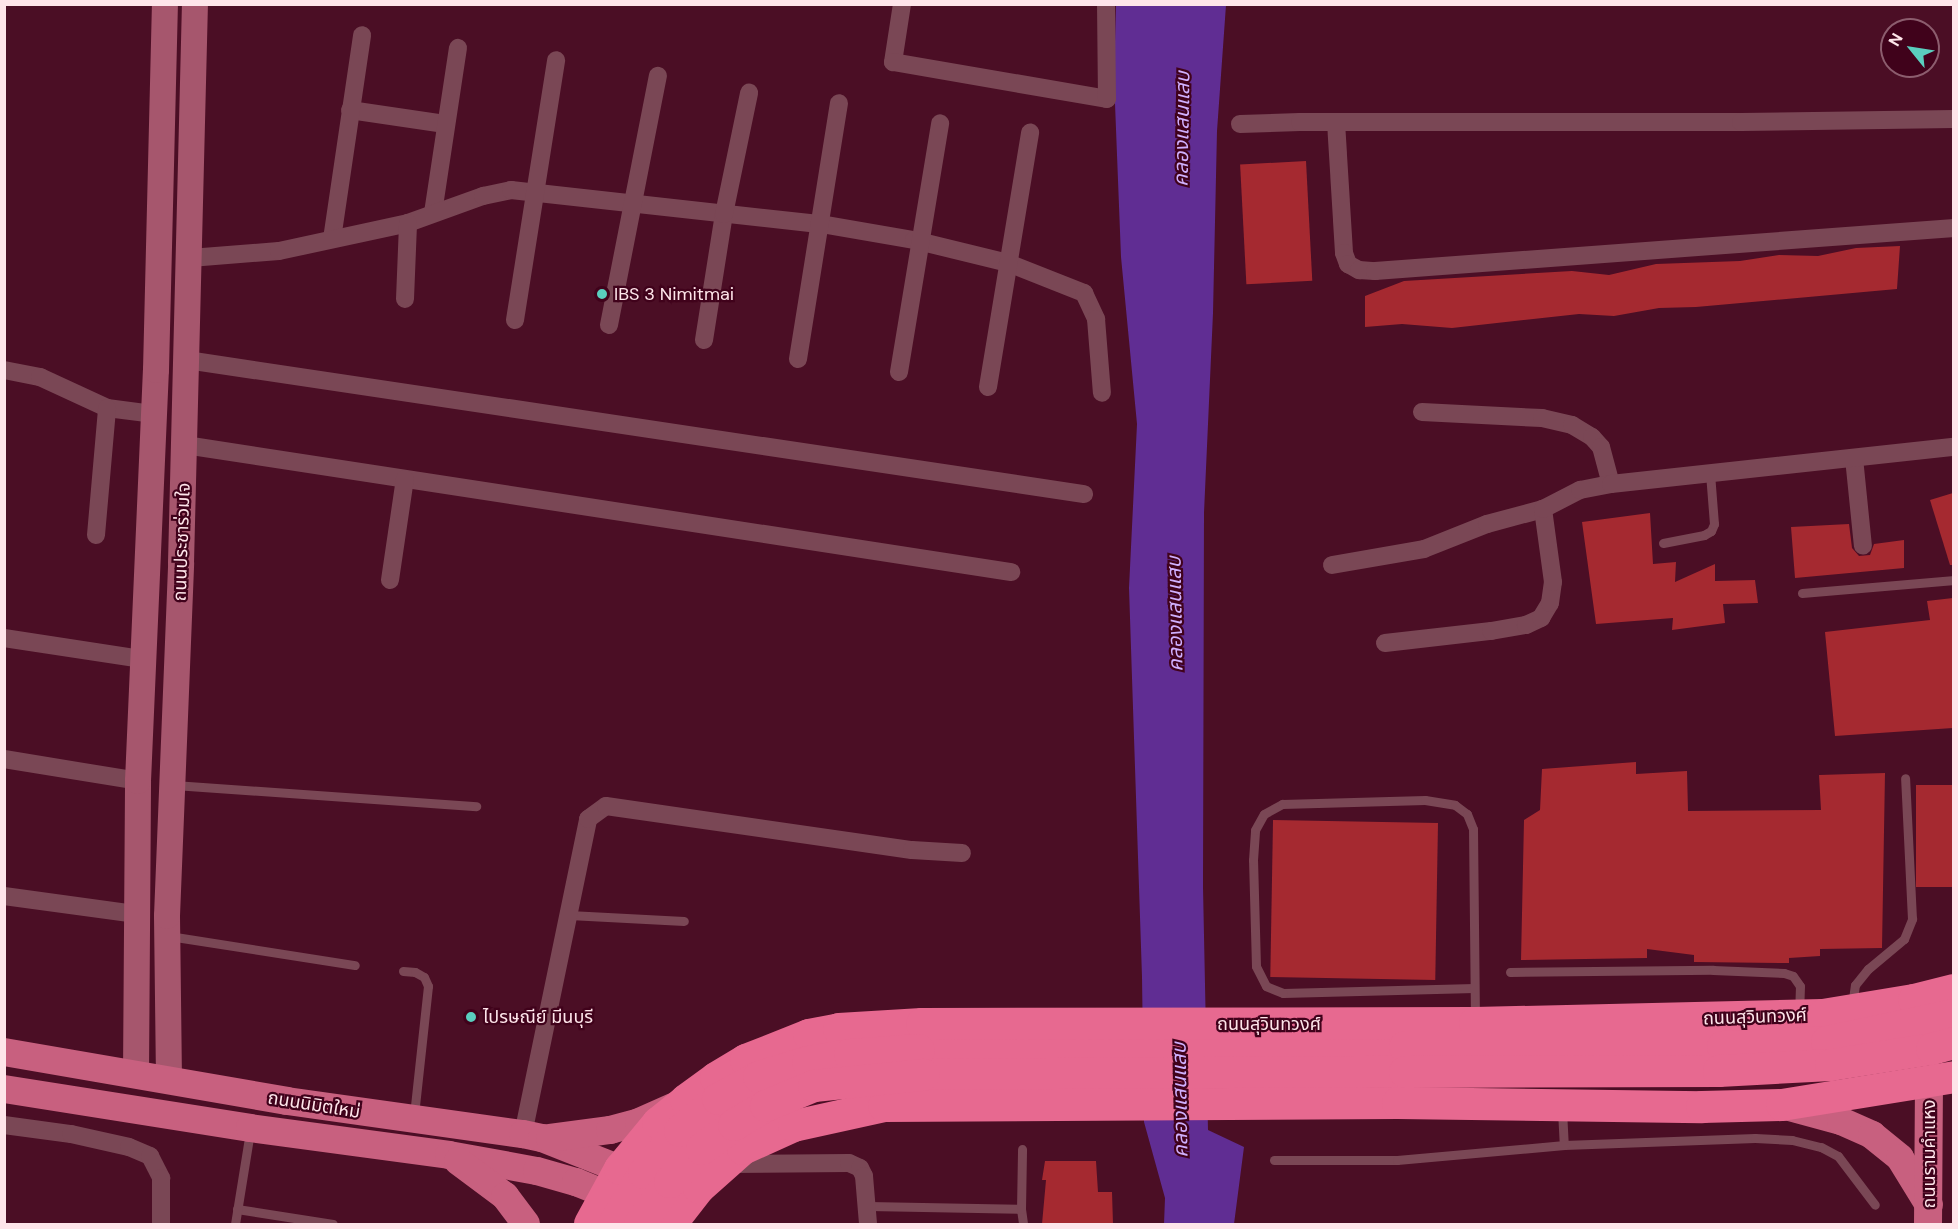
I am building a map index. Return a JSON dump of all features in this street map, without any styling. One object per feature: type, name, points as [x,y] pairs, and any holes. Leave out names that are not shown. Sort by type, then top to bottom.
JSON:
[{"type":"highway","name":"ถนนสุวินทวงศ์","points":[[590,1224],[612,1182],[658,1124],[716,1078],[746,1060],[809,1035],[871,1026],[922,1024],[1393,1024],[1799,1015],[1851,1011],[1914,1000],[1953,990]]},
{"type":"highway","points":[[612,1182],[676,1216],[722,1164],[765,1136],[794,1126],[884,1106],[1398,1103],[1702,1107],[1782,1105],[1941,1080],[1914,1000]]},
{"type":"highway","name":"ถนนสุวินทวงศ์","points":[[614,1224],[644,1173],[680,1131],[718,1099],[759,1077],[808,1062],[850,1055],[919,1050],[1723,1047],[1827,1042],[1953,1016]]},
{"type":"highway","points":[[640,1224],[670,1182],[702,1149],[734,1125],[766,1106],[814,1086],[923,1075],[1719,1071],[1831,1065],[1932,1049],[1953,1043]]},
{"type":"highway","points":[[612,1182],[653,1224]]},
{"type":"main road","name":"ถนนประชาร่วมใจ","points":[[136,1074],[135,914],[138,781],[153,414],[165,4]]},
{"type":"main road","name":"ถนนประชาร่วมใจ","points":[[169,1080],[167,926],[185,445],[195,4]]},
{"type":"main road","points":[[135,914],[167,926]]},
{"type":"main road","name":"ถนนนิมิตใหม่","points":[[4,1052],[414,1120],[532,1136],[612,1182]]},
{"type":"main road","name":"ถนนรามคำแหง","points":[[1929,1214],[1941,1080]]},
{"type":"main road","name":"ถนนนิมิตใหม่","points":[[4,1089],[250,1128],[449,1155],[537,1171],[576,1182],[612,1182]]},
{"type":"main road","points":[[532,1136],[610,1130],[639,1122],[686,1100]]},
{"type":"main road","points":[[1782,1105],[1841,1121],[1872,1135],[1900,1158],[1929,1214]]},
{"type":"main road","points":[[449,1155],[505,1196],[526,1224]]},
{"type":"street","points":[[902,4],[893,62],[1107,99],[1106,4]]},
{"type":"street","points":[[332,239],[362,35]]},
{"type":"street","points":[[433,213],[458,48]]},
{"type":"street","points":[[515,320],[533,192],[556,60]]},
{"type":"street","points":[[609,325],[658,76]]},
{"type":"street","points":[[704,340],[724,214],[749,93]]},
{"type":"street","points":[[798,359],[839,103]]},
{"type":"street","points":[[350,111],[445,124]]},
{"type":"street","points":[[1240,124],[1953,119]]},
{"type":"street","points":[[1336,122],[1344,253],[1348,264],[1359,270],[1387,270],[1953,228]]},
{"type":"street","points":[[899,372],[940,123]]},
{"type":"street","points":[[988,387],[1030,132]]},
{"type":"street","points":[[190,258],[279,251],[408,223],[433,213],[511,190],[820,224],[921,242],[1008,262],[1084,293],[1096,319],[1102,393]]},
{"type":"street","points":[[405,299],[408,223]]},
{"type":"street","points":[[187,360],[1084,494]]},
{"type":"street","points":[[4,370],[40,377],[107,408],[153,414]]},
{"type":"street","points":[[96,535],[107,408]]},
{"type":"street","points":[[1422,412],[1542,418],[1572,425],[1592,437],[1601,447],[1611,484]]},
{"type":"street","points":[[185,445],[1011,572]]},
{"type":"street","points":[[1332,565],[1424,549],[1487,524],[1543,509],[1580,490],[1611,484],[1953,447]]},
{"type":"street","points":[[1854,458],[1863,546]]},
{"type":"street","points":[[390,580],[405,479]]},
{"type":"street","points":[[1385,643],[1503,629],[1526,625],[1541,618],[1550,603],[1553,582],[1543,509]]},
{"type":"street","points":[[4,638],[142,659]]},
{"type":"street","points":[[4,759],[138,781]]},
{"type":"street","points":[[532,1136],[569,915],[588,819],[606,806],[912,850],[962,853]]},
{"type":"street","points":[[4,896],[135,914]]},
{"type":"street","points":[[4,1125],[71,1134],[129,1147],[150,1156],[161,1178],[161,1224]]},
{"type":"street","points":[[722,1164],[849,1164],[860,1168],[864,1176],[868,1224]]},
{"type":"lane","points":[[1663,543],[1704,535],[1711,531],[1714,524],[1710,473]]},
{"type":"lane","points":[[1802,593],[1953,580]]},
{"type":"lane","points":[[1851,1011],[1855,985],[1868,969],[1904,939],[1912,919],[1905,778]]},
{"type":"lane","points":[[172,785],[477,806]]},
{"type":"lane","points":[[1474,988],[1283,993],[1266,986],[1256,966],[1253,860],[1255,830],[1264,814],[1282,804],[1425,801],[1455,805],[1467,814],[1473,829],[1475,1023]]},
{"type":"lane","points":[[569,915],[684,921]]},
{"type":"lane","points":[[167,926],[355,965]]},
{"type":"lane","points":[[1510,972],[1713,970],[1784,973],[1792,976],[1800,986],[1799,1015]]},
{"type":"lane","points":[[403,971],[415,972],[424,977],[428,986],[414,1120]]},
{"type":"lane","points":[[1561,1104],[1564,1145]]},
{"type":"lane","points":[[235,1224],[250,1128]]},
{"type":"lane","points":[[1274,1160],[1397,1160],[1564,1145],[1792,1140],[1821,1147],[1838,1156],[1875,1205]]},
{"type":"lane","points":[[1022,1149],[1023,1224]]},
{"type":"lane","points":[[868,1206],[1022,1209]]},
{"type":"lane","points":[[237,1209],[333,1224]]},
{"type":"water","name":"คลองแสนแสบ","points":[[1116,5],[1226,5],[1217,131],[1213,313],[1204,513],[1203,887],[1208,1130],[1244,1147],[1234,1224],[1164,1224],[1165,1198],[1144,1122],[1142,977],[1129,588],[1137,424],[1121,257],[1114,78]]},
{"type":"building","points":[[1306,161],[1312,281],[1246,284],[1240,164]]},
{"type":"building","points":[[1900,246],[1897,289],[1696,307],[1659,308],[1614,316],[1579,314],[1452,328],[1402,324],[1365,327],[1365,296],[1404,281],[1572,271],[1609,275],[1656,264],[1740,261],[1779,255],[1818,256],[1856,248]]},
{"type":"building","points":[[1953,493],[1953,565],[1950,565],[1930,500]]},
{"type":"building","points":[[1650,513],[1653,564],[1676,562],[1675,582],[1715,564],[1715,581],[1755,580],[1758,603],[1723,604],[1725,623],[1672,630],[1673,618],[1596,624],[1582,522]]},
{"type":"building","points":[[1849,524],[1852,548],[1859,556],[1870,555],[1874,544],[1904,540],[1904,568],[1795,578],[1791,527]]},
{"type":"building","points":[[1953,598],[1953,728],[1835,736],[1825,632],[1930,620],[1927,601]]},
{"type":"building","points":[[1636,762],[1636,774],[1687,771],[1688,811],[1821,810],[1819,775],[1885,773],[1882,948],[1820,949],[1820,956],[1789,958],[1789,963],[1694,962],[1694,955],[1647,949],[1647,958],[1521,960],[1524,820],[1540,810],[1542,769]]},
{"type":"building","points":[[1916,785],[1953,785],[1953,887],[1916,887]]},
{"type":"building","points":[[1273,820],[1438,823],[1435,980],[1270,977]]},
{"type":"building","points":[[1045,1161],[1096,1161],[1098,1192],[1112,1192],[1113,1224],[1042,1224],[1046,1180],[1042,1180]]},
{"type":"place","name":"IBS 3 Nimitmai","points":[[602,294]]},
{"type":"place","name":"ไปรษณีย์ มีนบุรี","points":[[471,1017]]}]
